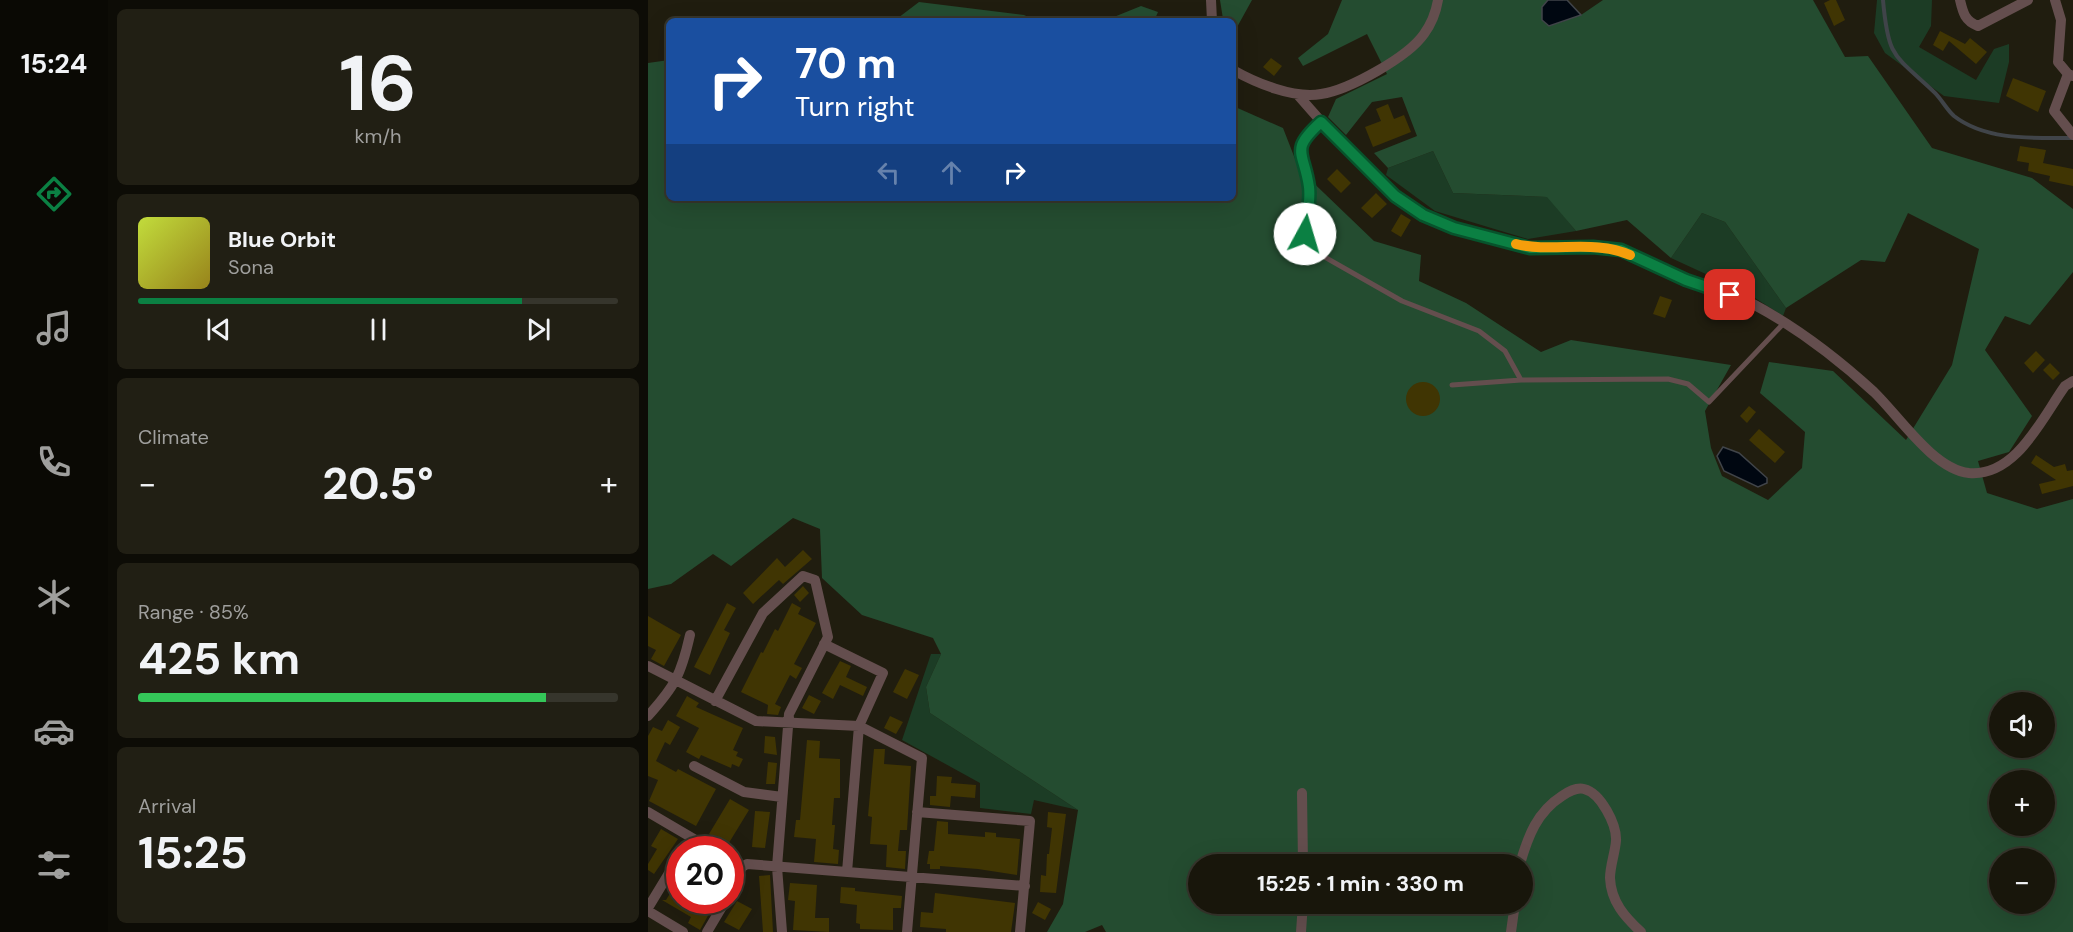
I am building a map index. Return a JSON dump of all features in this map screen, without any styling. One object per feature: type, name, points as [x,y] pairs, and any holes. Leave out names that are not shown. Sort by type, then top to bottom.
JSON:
[{"type":"street","points":[[1211,0],[1212,18]]},
{"type":"street","points":[[1236,71],[1297,94],[1322,94],[1356,81],[1400,56],[1424,36],[1435,16],[1438,0]]},
{"type":"street","points":[[1960,0],[1963,14],[1970,22],[1978,26],[2028,0]]},
{"type":"street","points":[[2055,0],[2061,20],[2058,62],[2070,75],[2054,111],[2072,134]]},
{"type":"street","points":[[1297,94],[1321,122],[1395,196],[1423,215],[1454,228],[1530,248],[1593,247],[1621,250],[1686,280],[1751,302],[1834,359],[1874,392],[1936,457],[1950,467],[1970,473],[1991,470],[2012,458],[2065,386],[2073,381]]},
{"type":"street","points":[[715,701],[763,613],[803,576],[815,580],[828,637],[789,714],[777,867],[782,932]]},
{"type":"street","points":[[648,716],[676,682],[681,672],[690,635]]},
{"type":"street","points":[[824,644],[883,673],[859,726],[847,872]]},
{"type":"street","points":[[648,666],[756,721],[859,726],[922,758],[907,932]]},
{"type":"street","points":[[694,766],[744,792],[782,796]]},
{"type":"street","points":[[1523,854],[1529,832],[1551,803],[1571,790],[1584,789],[1597,797],[1612,820],[1616,839],[1610,878],[1620,913],[1641,932]]},
{"type":"street","points":[[1302,793],[1303,854]]},
{"type":"street","points":[[648,812],[688,836]]},
{"type":"street","points":[[917,812],[1030,821],[1020,932]]},
{"type":"street","points":[[744,866],[747,864],[1025,886]]},
{"type":"street","points":[[666,879],[648,910],[683,932]]},
{"type":"street","points":[[707,932],[718,914]]},
{"type":"street","points":[[1301,932],[1302,914]]},
{"type":"street","points":[[1511,932],[1513,914]]},
{"type":"lane","points":[[1321,122],[1304,138],[1300,152],[1309,189],[1305,234],[1314,251],[1402,301],[1479,331],[1504,351],[1521,380]]},
{"type":"lane","points":[[1452,384],[1521,380],[1668,379],[1688,384],[1709,402],[1784,323]]},
{"type":"green space","points":[[1220,0],[1252,0],[1236,29],[1236,18],[1223,18]]},
{"type":"green space","points":[[1342,0],[1548,0],[1542,7],[1581,15],[1603,0],[1813,0],[1845,57],[1868,56],[1932,148],[2032,178],[2073,209],[2073,272],[2030,325],[2005,316],[1985,350],[2032,416],[2009,452],[1978,461],[1987,493],[2037,509],[2073,499],[2073,932],[1106,932],[1102,925],[1085,932],[1047,932],[1063,904],[1078,810],[930,713],[926,687],[941,654],[933,638],[862,615],[822,578],[820,529],[793,518],[731,566],[713,554],[671,584],[648,589],[648,63],[666,60],[666,201],[1236,201],[1236,107],[1283,128],[1299,169],[1374,241],[1421,255],[1419,281],[1466,303],[1541,352],[1571,340],[1731,365],[1705,411],[1711,448],[1722,476],[1768,500],[1802,468],[1805,432],[1760,393],[1769,362],[1833,371],[1906,440],[1952,365],[1979,249],[1908,213],[1885,262],[1861,260],[1786,308],[1725,222],[1702,213],[1671,258],[1627,220],[1576,231],[1547,197],[1453,193],[1433,151],[1388,168],[1374,153],[1417,136],[1402,97],[1372,102],[1346,135],[1328,117],[1336,99],[1387,74],[1367,34],[1303,66],[1298,58],[1328,34]]},
{"type":"green space","points":[[1877,0],[1932,0],[1931,26],[1919,47],[1976,80],[1994,49],[2009,44],[2009,62],[1999,103],[1944,96],[1885,53],[1874,33]]},
{"type":"green space","points":[[919,2],[1024,15],[1030,18],[898,18]]},
{"type":"green space","points":[[1141,6],[1158,12],[1155,18],[1111,18]]},
{"type":"green space","points":[[1433,151],[1453,193],[1548,197],[1576,231],[1528,239],[1435,211],[1386,175],[1388,168]]},
{"type":"green space","points":[[1702,213],[1725,222],[1786,308],[1783,316],[1747,293],[1671,258]]},
{"type":"green space","points":[[931,654],[941,654],[926,687],[930,713],[1078,810],[1034,800],[1031,814],[980,808],[980,783],[902,740]]},
{"type":"shaded area","points":[[1548,0],[1567,0],[1581,15],[1549,26],[1542,20],[1542,7]]},
{"type":"shaded area","points":[[1723,447],[1739,453],[1767,478],[1767,483],[1758,487],[1724,471],[1717,456]]},
{"type":"building","points":[[1836,0],[1845,20],[1834,26],[1824,3]]},
{"type":"building","points":[[1940,31],[1965,44],[1970,38],[1987,52],[1976,64],[1949,41],[1943,51],[1933,45]]},
{"type":"building","points":[[1271,58],[1282,66],[1274,76],[1263,67]]},
{"type":"building","points":[[2013,78],[2046,91],[2038,112],[2006,96]]},
{"type":"building","points":[[1388,104],[1394,119],[1404,115],[1411,132],[1373,147],[1365,127],[1381,121],[1376,109]]},
{"type":"building","points":[[2020,146],[2046,150],[2043,163],[2073,169],[2073,186],[2049,181],[2050,176],[2028,171],[2029,163],[2017,161]]},
{"type":"building","points":[[1337,169],[1351,183],[1341,193],[1327,179]]},
{"type":"building","points":[[1376,193],[1387,204],[1372,218],[1361,208]]},
{"type":"building","points":[[1401,214],[1411,220],[1401,237],[1391,231]]},
{"type":"building","points":[[1660,296],[1672,300],[1665,318],[1653,314]]},
{"type":"building","points":[[2036,351],[2045,360],[2033,373],[2024,363]]},
{"type":"building","points":[[2050,363],[2060,373],[2053,380],[2043,370]]},
{"type":"building","points":[[1423,382],[1435,387],[1440,399],[1435,411],[1423,416],[1411,411],[1406,399],[1411,387]]},
{"type":"building","points":[[1749,406],[1756,412],[1747,423],[1740,416]]},
{"type":"building","points":[[1759,429],[1785,452],[1775,463],[1749,440]]},
{"type":"building","points":[[2036,455],[2054,467],[2065,464],[2067,471],[2073,470],[2073,486],[2042,494],[2039,484],[2056,480],[2031,463]]},
{"type":"building","points":[[803,550],[812,559],[783,584],[779,580],[753,604],[743,593],[777,558],[785,567]]},
{"type":"building","points":[[803,586],[809,593],[800,602],[794,595]]},
{"type":"building","points":[[727,603],[736,608],[724,630],[730,633],[710,675],[694,667]]},
{"type":"building","points":[[792,603],[801,608],[798,614],[816,623],[794,664],[802,668],[796,679],[790,675],[775,704],[781,707],[778,715],[767,714],[768,705],[741,692],[761,652],[763,653],[775,629],[778,631]]},
{"type":"building","points":[[648,616],[681,635],[664,666],[651,659],[656,650],[648,646]]},
{"type":"building","points":[[840,661],[851,666],[846,677],[867,687],[863,696],[840,685],[833,699],[822,693]]},
{"type":"building","points":[[905,669],[919,675],[907,699],[893,692]]},
{"type":"building","points":[[809,695],[821,701],[814,714],[802,708]]},
{"type":"building","points":[[687,696],[699,703],[696,707],[743,728],[733,750],[738,752],[736,756],[743,759],[739,767],[732,764],[731,768],[701,755],[699,759],[686,752],[699,728],[676,716]]},
{"type":"building","points":[[890,716],[903,722],[896,734],[884,728]]},
{"type":"building","points":[[668,720],[680,727],[670,745],[665,742],[656,761],[676,772],[678,769],[716,789],[696,826],[649,801],[658,780],[648,776],[648,736],[653,727],[662,731]]},
{"type":"building","points":[[765,736],[775,737],[777,755],[764,753]]},
{"type":"building","points":[[807,740],[820,741],[819,758],[840,759],[840,798],[834,798],[832,825],[835,825],[833,849],[839,850],[838,864],[814,862],[816,839],[794,837],[796,820],[800,820]]},
{"type":"building","points":[[874,749],[885,749],[884,764],[911,766],[907,830],[900,830],[898,851],[906,851],[905,869],[886,867],[887,845],[870,844],[872,817],[868,816]]},
{"type":"building","points":[[768,762],[777,763],[775,784],[766,784]]},
{"type":"building","points":[[937,776],[952,777],[951,783],[976,785],[975,798],[951,796],[950,807],[930,805],[930,796],[936,796]]},
{"type":"building","points":[[730,799],[749,810],[733,836],[709,834]]},
{"type":"building","points":[[755,811],[770,812],[765,848],[752,847]]},
{"type":"building","points":[[1048,812],[1066,814],[1056,893],[1040,892],[1041,875],[1046,876],[1052,828],[1047,827]]},
{"type":"building","points":[[937,821],[948,822],[948,834],[985,837],[985,832],[996,833],[996,837],[1020,839],[1017,875],[940,866],[940,869],[930,869],[930,864],[927,864],[929,851],[934,851]]},
{"type":"building","points":[[661,829],[673,836],[666,836],[666,856],[654,874],[648,870],[648,864],[657,849],[651,846]]},
{"type":"building","points":[[770,875],[773,932],[763,932],[759,876]]},
{"type":"building","points":[[790,883],[817,885],[815,918],[829,918],[829,932],[793,930],[795,901],[788,900]]},
{"type":"building","points":[[841,887],[855,888],[855,891],[902,896],[901,908],[893,908],[893,930],[860,929],[860,924],[856,923],[857,905],[840,903]]},
{"type":"building","points":[[935,893],[1015,903],[1011,932],[946,932],[946,929],[920,927],[921,912],[933,913]]},
{"type":"building","points":[[1038,902],[1051,909],[1045,920],[1032,913]]},
{"type":"building","points":[[744,905],[752,909],[739,930],[724,922],[729,914],[744,914]]},
{"type":"building","points":[[686,914],[709,914],[700,930],[688,923],[691,917]]},
{"type":"waterway","points":[[1883,0],[1887,33],[1895,53],[1936,94],[1954,116],[1967,124],[1995,134],[2027,138],[2073,138]]},
{"type":"slow traffic","points":[[1516,244],[1530,248],[1593,247],[1621,250],[1630,255]]},
{"type":"route","points":[[1305,234],[1309,189],[1300,152],[1304,138],[1321,122],[1395,196],[1423,215],[1454,228],[1530,248],[1593,247],[1621,250],[1686,280],[1730,295]]}]
